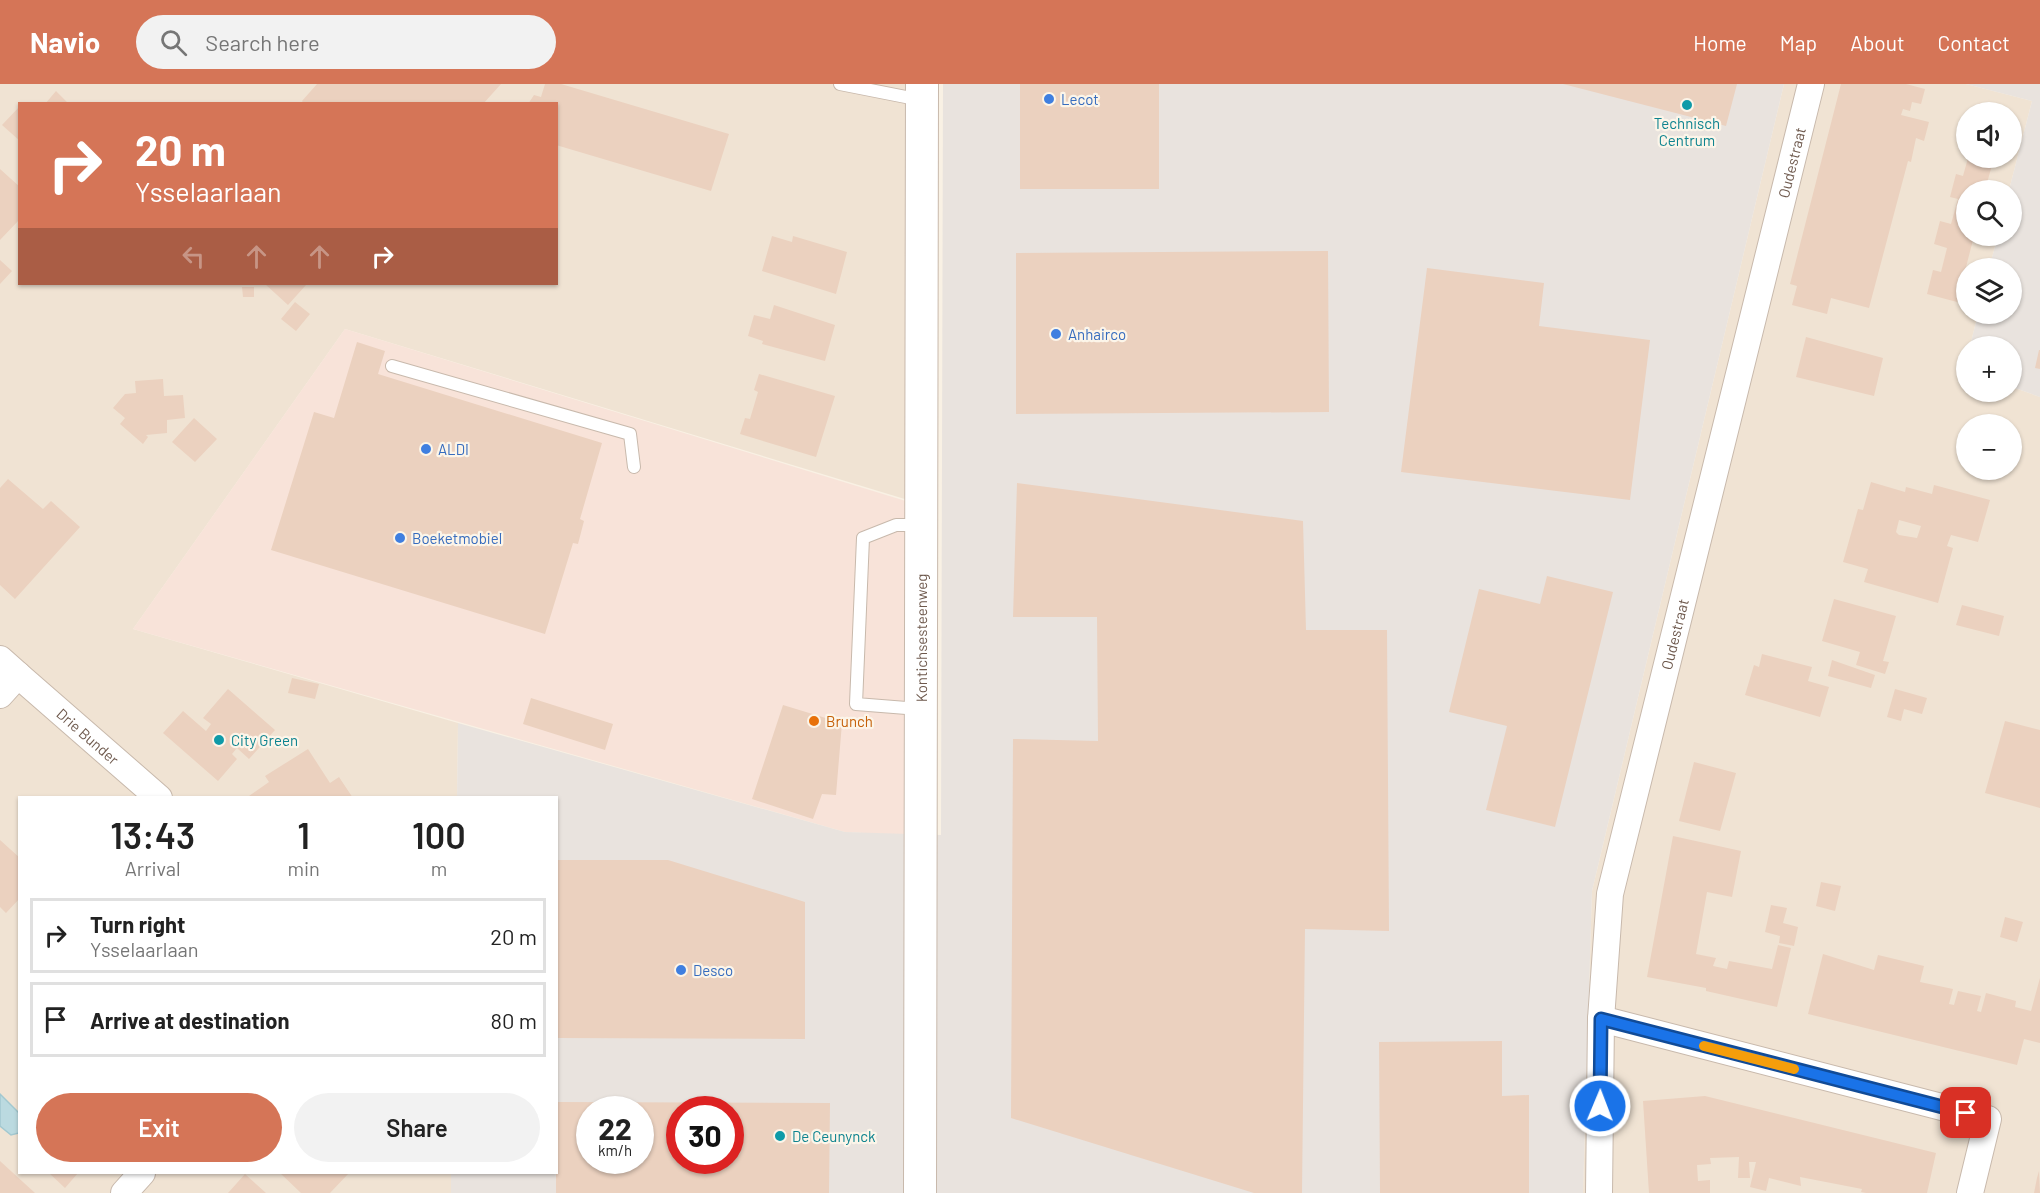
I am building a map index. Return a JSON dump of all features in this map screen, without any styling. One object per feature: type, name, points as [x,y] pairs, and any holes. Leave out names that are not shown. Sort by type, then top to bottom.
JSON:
[{"type":"street","name":"Oudestraat","points":[[1599,1193],[1601,1019],[1610,894],[1810,84]]},
{"type":"street","name":"Kontichsesteenweg","points":[[920,1193],[922,92]]},
{"type":"street","points":[[0,695],[9,667]]},
{"type":"street","name":"Drie Bunder","points":[[9,667],[157,796]]},
{"type":"street","points":[[1601,1019],[1988,1119],[1970,1193]]},
{"type":"street","points":[[124,1193],[141,1174]]},
{"type":"lane","points":[[840,84],[922,92]]},
{"type":"lane","points":[[392,366],[630,434],[634,467]]},
{"type":"lane","points":[[920,709],[895,709],[856,704],[863,538],[896,525],[921,525]]},
{"type":"shaded area","points":[[0,84],[911,84],[908,500],[345,329],[133,629],[458,723],[457,796],[18,796],[18,1174],[451,1174],[451,1193],[0,1193]]},
{"type":"shaded area","points":[[943,84],[1784,84],[1592,891],[1583,1193],[451,1193],[451,1174],[558,1174],[558,796],[457,796],[458,723],[845,832],[941,835]]},
{"type":"shaded area","points":[[1784,84],[1966,84],[2032,101],[2022,140],[2022,102],[1956,102],[1956,168],[2015,168],[2012,180],[1956,180],[1956,246],[1995,246],[1992,258],[1956,258],[1956,324],[1976,324],[1972,336],[1956,336],[1956,402],[2022,402],[2022,391],[2040,397],[2040,1193],[1583,1193],[1592,891]]},
{"type":"shaded area","points":[[1966,84],[2040,84],[2040,397],[2022,391],[2022,336],[1972,336],[1976,324],[2022,324],[2022,258],[1992,258],[1995,246],[2022,246],[2022,180],[2012,180],[2015,168],[2022,168],[2022,140],[2032,101]]},
{"type":"shaded area","points":[[345,329],[909,502],[905,835],[845,832],[133,629]]},
{"type":"water","points":[[0,1094],[18,1112],[18,1133],[11,1135],[0,1126]]},
{"type":"building","points":[[317,84],[501,84],[485,102],[302,101]]},
{"type":"building","points":[[545,84],[561,84],[729,134],[711,191],[558,146],[558,102],[529,102],[534,95],[541,97]]},
{"type":"building","points":[[1020,84],[1159,84],[1159,189],[1020,189]]},
{"type":"building","name":"Technisch Centrum","points":[[1563,84],[1737,84],[1726,126]]},
{"type":"building","points":[[1841,84],[1906,84],[1925,89],[1921,104],[1912,102],[1910,111],[1903,109],[1901,115],[1929,122],[1924,141],[1916,138],[1911,162],[1908,161],[1869,308],[1831,298],[1827,314],[1792,305],[1797,286],[1790,284]]},
{"type":"building","points":[[56,91],[67,102],[47,102]]},
{"type":"building","points":[[18,108],[18,139],[2,125]]},
{"type":"building","points":[[1965,168],[1991,168],[1988,180],[1956,180],[1956,198],[1950,197],[1956,174],[1963,176]]},
{"type":"building","points":[[0,169],[18,185],[18,221],[0,240]]},
{"type":"building","points":[[1956,206],[1956,246],[1971,246],[1968,258],[1956,258],[1956,302],[1927,294],[1933,270],[1941,272],[1947,248],[1934,244],[1940,221],[1951,224]]},
{"type":"building","points":[[772,236],[792,242],[793,236],[847,252],[836,294],[762,271]]},
{"type":"building","points":[[1328,251],[1329,412],[1016,414],[1016,253]]},
{"type":"building","points":[[0,260],[12,271],[0,284]]},
{"type":"building","points":[[1427,268],[1544,283],[1539,326],[1650,340],[1630,500],[1401,472]]},
{"type":"building","points":[[266,285],[306,285],[288,305]]},
{"type":"building","points":[[242,287],[254,287],[254,297],[243,297]]},
{"type":"building","points":[[295,302],[310,314],[296,331],[281,319]]},
{"type":"building","points":[[774,305],[835,325],[825,361],[762,344],[763,341],[748,336],[754,315],[770,319]]},
{"type":"building","points":[[1806,337],[1883,358],[1874,396],[1796,377]]},
{"type":"building","points":[[357,342],[385,351],[378,374],[602,443],[580,519],[584,521],[578,544],[573,543],[545,634],[271,550],[314,412],[334,418]]},
{"type":"building","points":[[2040,350],[2040,369],[2035,368]]},
{"type":"building","points":[[759,374],[835,396],[816,457],[740,434],[745,418],[750,419],[758,392],[754,390]]},
{"type":"building","points":[[163,379],[164,396],[183,395],[185,418],[167,420],[167,433],[146,435],[148,437],[143,444],[120,424],[125,418],[113,408],[125,394],[136,393],[135,381]]},
{"type":"building","points":[[194,418],[217,439],[195,462],[172,442]]},
{"type":"building","points":[[8,479],[43,509],[51,501],[80,527],[15,599],[0,585],[0,488]]},
{"type":"building","points":[[1871,482],[1905,492],[1906,487],[1932,494],[1934,485],[1990,500],[1978,542],[1951,535],[1947,546],[1953,548],[1938,603],[1864,582],[1868,569],[1843,562],[1858,509],[1863,510]],"holes":[[[1899,520],[1921,526],[1917,538],[1899,535],[1896,532]]]},
{"type":"building","points":[[1017,483],[1303,521],[1306,630],[1387,630],[1389,931],[1305,929],[1302,1193],[1254,1193],[1011,1118],[1013,739],[1098,741],[1097,617],[1013,617]]},
{"type":"building","points":[[1547,576],[1613,592],[1555,827],[1486,810],[1507,726],[1449,712],[1479,589],[1540,604]]},
{"type":"building","points":[[1834,599],[1896,616],[1883,661],[1889,662],[1885,674],[1856,665],[1860,652],[1822,641]]},
{"type":"building","points":[[1962,605],[2004,616],[1999,636],[1956,625]]},
{"type":"building","points":[[1762,654],[1812,667],[1808,681],[1829,687],[1820,717],[1745,695],[1754,665],[1759,667]]},
{"type":"building","points":[[1832,660],[1875,675],[1871,688],[1828,676]]},
{"type":"building","points":[[292,678],[319,684],[315,699],[288,693]]},
{"type":"building","name":"City Green","points":[[228,689],[275,730],[249,759],[237,748],[232,754],[237,759],[218,781],[163,733],[183,711],[206,731],[211,724],[203,718]]},
{"type":"building","points":[[1895,689],[1927,698],[1922,714],[1904,709],[1901,721],[1887,717]]},
{"type":"building","points":[[531,698],[613,724],[605,750],[523,724]]},
{"type":"building","points":[[783,705],[842,723],[836,795],[822,794],[813,819],[752,799]]},
{"type":"building","points":[[2005,721],[2040,730],[2040,808],[1985,793]]},
{"type":"building","points":[[308,749],[330,783],[339,777],[352,796],[249,796],[269,782],[265,776]]},
{"type":"building","points":[[1694,762],[1736,773],[1720,831],[1679,821]]},
{"type":"building","points":[[1673,836],[1741,851],[1732,897],[1707,892],[1696,954],[1716,958],[1713,966],[1727,969],[1729,961],[1772,969],[1778,945],[1791,948],[1777,1007],[1706,991],[1706,988],[1647,977]]},
{"type":"building","points":[[0,840],[18,856],[18,900],[6,913],[0,907]]},
{"type":"building","name":"Desco","points":[[558,860],[668,860],[805,902],[805,1039],[558,1038]]},
{"type":"building","points":[[1821,882],[1841,886],[1835,911],[1816,906]]},
{"type":"building","points":[[1771,905],[1787,908],[1783,923],[1798,927],[1794,946],[1779,943],[1780,936],[1765,932]]},
{"type":"building","points":[[2005,917],[2023,922],[2017,942],[2000,937]]},
{"type":"building","points":[[1823,954],[1874,970],[1878,955],[1924,966],[1920,982],[1953,989],[1949,1004],[1954,1005],[1958,991],[1981,996],[1977,1011],[1981,1012],[1986,993],[2016,1001],[2015,1007],[2031,1011],[2040,978],[2040,1043],[2024,1039],[2017,1065],[1808,1014]]},
{"type":"building","points":[[1502,1041],[1502,1096],[1529,1095],[1529,1193],[1380,1193],[1379,1042]]},
{"type":"building","points":[[1705,1096],[1936,1153],[1927,1193],[1866,1193],[1861,1192],[1862,1189],[1800,1177],[1801,1186],[1769,1178],[1766,1191],[1750,1187],[1756,1162],[1749,1162],[1750,1178],[1738,1178],[1739,1157],[1710,1158],[1711,1164],[1697,1165],[1698,1181],[1710,1180],[1710,1193],[1649,1193],[1643,1101]]},
{"type":"building","name":"De Ceunynck","points":[[558,1102],[576,1102],[576,1174],[654,1174],[654,1102],[666,1102],[666,1174],[744,1174],[744,1103],[830,1103],[829,1193],[556,1193]]},
{"type":"building","points":[[0,1161],[35,1193],[0,1193]]},
{"type":"building","points":[[2039,1171],[2040,1193],[2034,1193],[2037,1178]]},
{"type":"building","points":[[50,1174],[77,1174],[65,1188]]},
{"type":"building","points":[[245,1174],[266,1193],[228,1193]]},
{"type":"building","points":[[281,1174],[348,1174],[330,1193],[301,1193]]},
{"type":"slow traffic","points":[[1704,1046],[1794,1069]]},
{"type":"place","name":"Lecot","points":[[1049,99]]},
{"type":"place","name":"Technisch Centrum","points":[[1687,105]]},
{"type":"place","name":"Anhairco","points":[[1056,334]]},
{"type":"place","name":"ALDI","points":[[426,449]]},
{"type":"place","name":"Boeketmobiel","points":[[400,538]]},
{"type":"place","name":"Brunch","points":[[814,721]]},
{"type":"place","name":"City Green","points":[[219,740]]},
{"type":"place","name":"Desco","points":[[681,970]]},
{"type":"place","name":"De Ceunynck","points":[[780,1136]]},
{"type":"route","points":[[1600,1106],[1601,1019],[1966,1113]]}]
